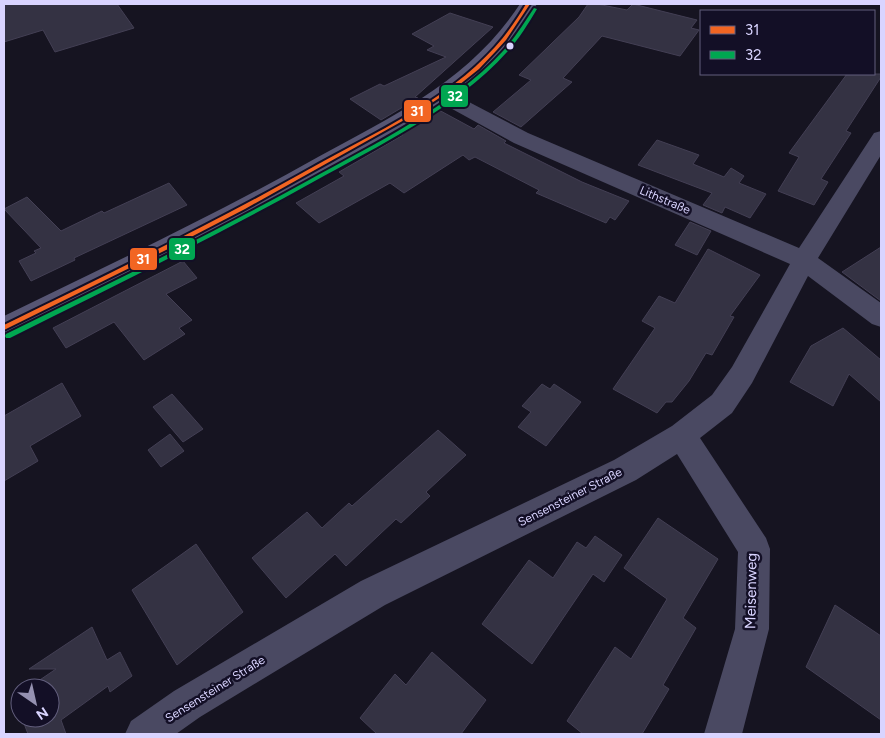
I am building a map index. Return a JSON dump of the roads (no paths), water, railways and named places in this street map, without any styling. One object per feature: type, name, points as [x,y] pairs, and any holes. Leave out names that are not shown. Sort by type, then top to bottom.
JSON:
[{"type":"main road","points":[[4,328],[281,189],[441,95],[478,67],[505,39],[520,19],[528,4]]},
{"type":"street","name":"Lithstraße","points":[[441,95],[521,138],[804,260],[881,317]]},
{"type":"street","name":"Sensensteiner Straße","points":[[144,734],[187,704],[373,593],[625,470],[682,435],[722,404],[742,375],[804,260],[880,143]]},
{"type":"street","name":"Meisenweg","points":[[682,435],[754,549],[752,629],[723,734]]}]
